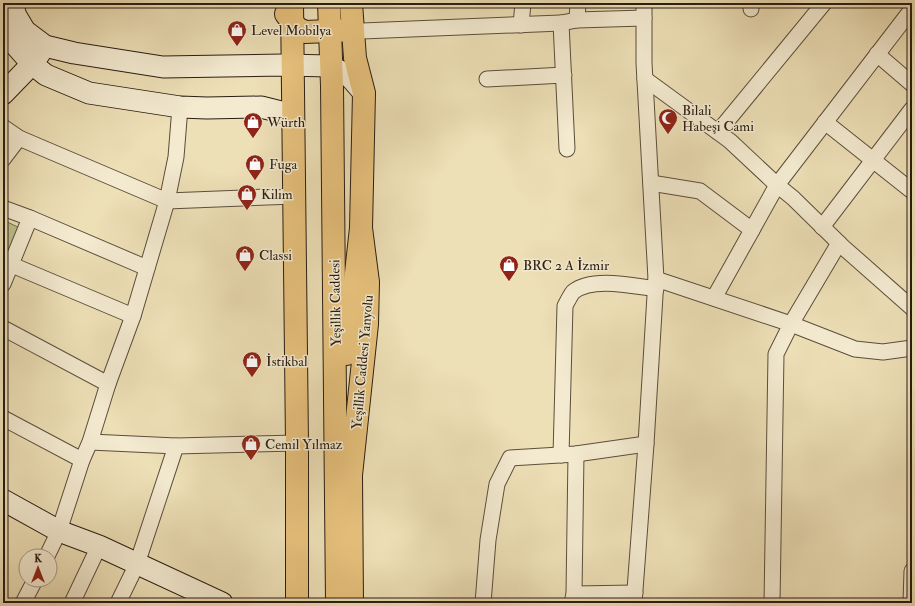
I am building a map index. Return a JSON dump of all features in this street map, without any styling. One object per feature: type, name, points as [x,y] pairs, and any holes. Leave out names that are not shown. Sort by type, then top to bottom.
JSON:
[{"type":"main road","points":[[12,3],[16,16],[25,31],[45,46],[74,54],[163,67],[288,65],[331,66],[350,77],[364,93]]},
{"type":"main road","name":"Yeşillik Caddesi","points":[[329,3],[332,86],[337,603]]},
{"type":"main road","name":"Yeşillik Caddesi Yanyolu","points":[[351,3],[355,58],[364,93],[361,228],[368,282],[367,324],[351,475],[352,603]]},
{"type":"main road","points":[[287,9],[297,28],[304,32],[353,30]]},
{"type":"main road","points":[[287,9],[289,122],[295,196],[297,603]]},
{"type":"main road","points":[[3,31],[32,64],[46,75],[89,92],[180,107],[261,107],[289,122]]},
{"type":"main road","points":[[3,94],[32,64],[45,46]]},
{"type":"main road","points":[[336,391],[346,366],[361,228]]},
{"type":"main road","points":[[3,500],[59,531],[99,546],[222,603]]},
{"type":"street","points":[[521,25],[523,3]]},
{"type":"street","points":[[577,20],[578,3]]},
{"type":"street","points":[[644,3],[645,79],[656,284],[635,598],[573,599],[565,306],[573,293],[587,285],[615,283],[656,284],[714,298],[791,324],[855,349],[883,352],[912,348]]},
{"type":"street","points":[[718,132],[824,3]]},
{"type":"street","points":[[714,298],[777,185],[912,9]]},
{"type":"street","points":[[353,30],[362,31],[521,25],[561,23],[577,20],[644,18]]},
{"type":"street","points":[[561,23],[567,149]]},
{"type":"street","points":[[877,54],[912,84]]},
{"type":"street","points":[[488,79],[564,75]]},
{"type":"street","points":[[645,79],[730,141],[793,198],[839,243],[912,308]]},
{"type":"street","points":[[51,548],[59,531],[82,460],[90,442],[108,384],[133,316],[167,201],[176,157],[180,107]]},
{"type":"street","points":[[822,227],[912,109]]},
{"type":"street","points":[[825,122],[912,191]]},
{"type":"street","points":[[3,127],[19,138],[167,201],[295,196]]},
{"type":"street","points":[[3,159],[19,138]]},
{"type":"street","points":[[651,183],[700,191],[752,230]]},
{"type":"street","points":[[3,208],[147,268]]},
{"type":"street","points":[[3,284],[30,218]]},
{"type":"street","points":[[772,603],[776,354],[791,324],[839,243]]},
{"type":"street","points":[[12,265],[133,316]]},
{"type":"street","points":[[3,328],[108,384]]},
{"type":"street","points":[[3,418],[82,460]]},
{"type":"street","points":[[90,442],[176,446],[297,443]]},
{"type":"street","points":[[483,603],[488,540],[497,484],[510,458],[568,454],[646,444]]},
{"type":"street","points":[[118,603],[137,564],[176,446]]},
{"type":"street","points":[[72,603],[99,546]]},
{"type":"street","points":[[911,603],[912,571]]},
{"type":"street","points":[[23,603],[31,588]]},
{"type":"green space","points":[[3,220],[22,229],[3,273]]},
{"type":"place","name":"Level Mobilya","points":[[237,47]]},
{"type":"place","name":"Bilali Habeşi Cami","points":[[668,135]]},
{"type":"place","name":"Würth","points":[[253,139]]},
{"type":"place","name":"Fuga","points":[[255,181]]},
{"type":"place","name":"Kilim","points":[[247,211]]},
{"type":"place","name":"Classi","points":[[245,272]]},
{"type":"place","name":"BRC 2 A İzmir","points":[[509,282]]},
{"type":"place","name":"İstikbal","points":[[252,378]]},
{"type":"place","name":"Cemil Yılmaz","points":[[251,461]]}]
